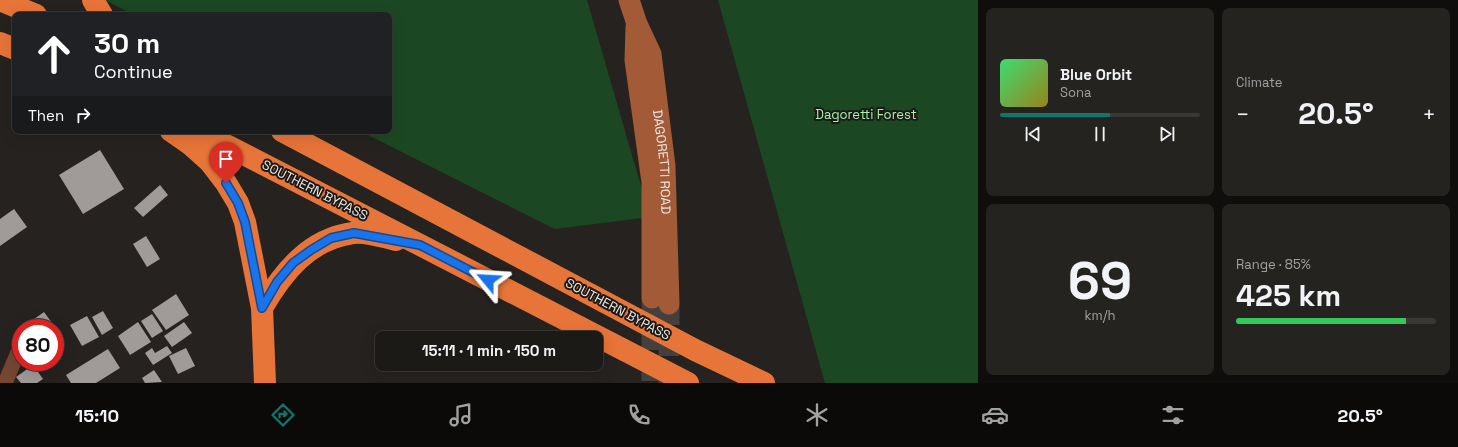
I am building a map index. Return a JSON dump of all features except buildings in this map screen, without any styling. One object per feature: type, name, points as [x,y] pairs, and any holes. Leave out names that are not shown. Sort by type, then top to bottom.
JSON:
[{"type":"highway","points":[[0,0],[29,12]]},
{"type":"highway","points":[[93,0],[100,12]]},
{"type":"highway","points":[[0,43],[12,48]]},
{"type":"highway","points":[[175,134],[191,145],[210,162],[238,203],[245,222],[262,308],[265,383]]},
{"type":"highway","name":"SOUTHERN BYPASS","points":[[202,134],[688,383]]},
{"type":"highway","name":"SOUTHERN BYPASS","points":[[288,134],[689,346],[764,383]]},
{"type":"highway","points":[[262,308],[277,282],[293,263],[331,238],[354,233],[420,245]]},
{"type":"main road","name":"DAGORETTI ROAD","points":[[629,0],[636,24],[651,54],[665,166],[660,301]]},
{"type":"street","points":[[5,383],[12,366]]},
{"type":"green space","points":[[105,0],[587,0],[650,217],[555,229],[366,134],[392,134],[392,12],[128,12]]},
{"type":"green space","name":"Dagoretti Forest","points":[[718,0],[978,0],[978,383],[825,383]]},
{"type":"tunnel","points":[[652,298],[652,383]]},
{"type":"tunnel","points":[[669,304],[669,383]]},
{"type":"route","points":[[226,183],[238,203],[245,222],[262,308],[277,282],[293,263],[331,238],[354,233],[420,245],[488,280]]}]
